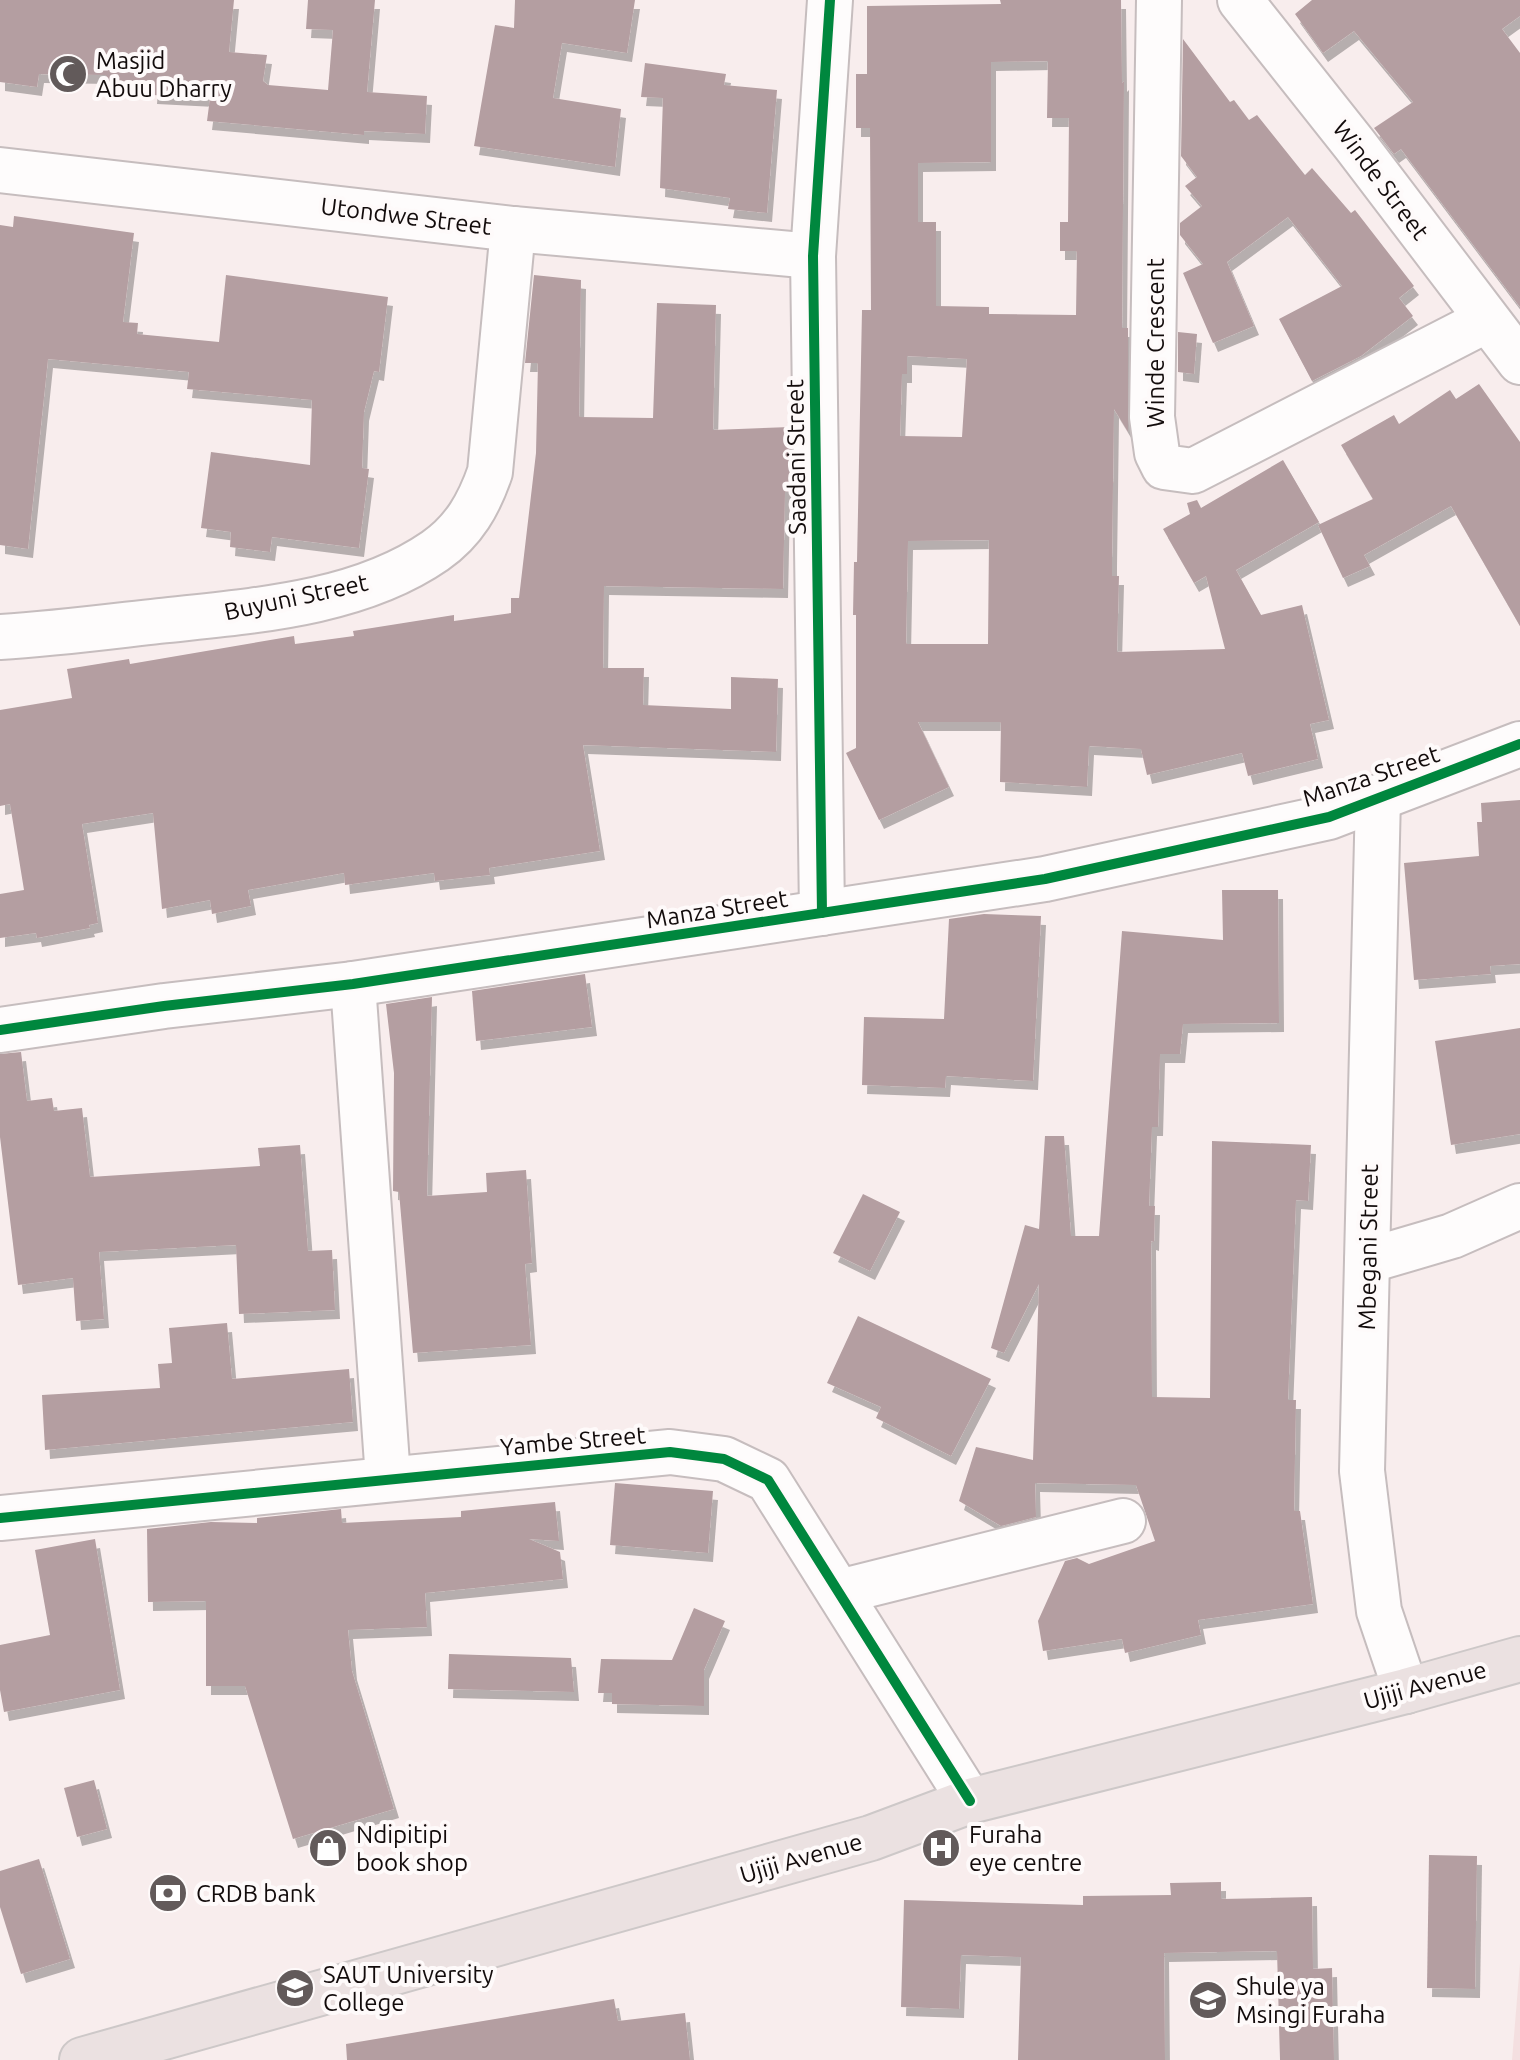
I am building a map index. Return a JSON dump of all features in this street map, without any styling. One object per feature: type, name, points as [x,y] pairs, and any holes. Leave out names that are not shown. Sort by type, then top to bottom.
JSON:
[{"type":"highway","name":"Ujiji Avenue","points":[[82,2060],[856,1843],[970,1801],[1406,1691],[1520,1659]]},
{"type":"street","name":"Saadani Street","points":[[822,913],[813,256],[830,0]]},
{"type":"street","name":"Winde Crescent","points":[[1159,0],[1152,417],[1157,453],[1164,467],[1193,471],[1487,320]]},
{"type":"street","name":"Winde Street","points":[[1240,0],[1520,362]]},
{"type":"street","name":"Utondwe Street","points":[[0,170],[513,229],[813,256]]},
{"type":"street","name":"Buyuni Street","points":[[0,637],[257,610],[355,589],[414,565],[438,549],[468,518],[480,500],[490,472],[513,229]]},
{"type":"street","name":"Manza Street","points":[[0,1030],[164,1006],[353,984],[1045,879],[1329,817],[1520,744]]},
{"type":"street","name":"Mbegani Street","points":[[1378,797],[1362,1471],[1379,1611],[1406,1691]]},
{"type":"street","points":[[353,984],[388,1478]]},
{"type":"street","points":[[1367,1261],[1452,1236],[1520,1206]]},
{"type":"street","name":"Yambe Street","points":[[0,1518],[670,1452],[724,1459],[768,1480],[970,1801]]},
{"type":"street","points":[[839,1592],[1123,1521]]},
{"type":"shaded area","points":[[1520,1963],[1520,2060],[1512,2060]]},
{"type":"building","points":[[0,0],[234,0],[229,52],[267,55],[263,81],[268,85],[328,90],[333,30],[306,29],[308,0],[375,0],[367,92],[427,96],[425,134],[364,131],[364,135],[207,121],[210,98],[152,95],[153,82],[106,82],[106,75],[39,74],[37,87],[0,82]]},
{"type":"building","points":[[515,0],[635,0],[627,53],[562,43],[553,98],[621,109],[615,167],[474,146],[495,25],[514,28]]},
{"type":"building","points":[[1000,0],[1121,0],[1122,83],[1124,81],[1122,328],[1128,328],[1128,432],[1114,409],[1112,576],[1119,576],[1117,652],[1225,649],[1206,576],[1194,583],[1163,529],[1190,514],[1187,503],[1197,500],[1201,508],[1283,460],[1319,522],[1236,570],[1261,615],[1302,605],[1329,720],[1310,724],[1318,759],[1248,776],[1242,753],[1147,775],[1141,749],[1089,746],[1087,787],[1000,782],[1001,722],[918,722],[949,787],[879,820],[846,753],[856,748],[856,615],[853,615],[854,562],[857,562],[862,310],[871,310],[870,128],[856,128],[856,74],[867,74],[867,6],[1001,4]],"holes":[[[1048,61],[1047,118],[1069,118],[1068,222],[1060,222],[1060,251],[1077,251],[1076,315],[989,314],[989,307],[936,306],[936,222],[918,222],[918,163],[991,162],[991,62]],[[907,356],[967,359],[962,437],[900,436],[902,374],[907,374]],[[989,540],[988,644],[906,644],[908,541]]]},
{"type":"building","points":[[1312,0],[1520,0],[1520,16],[1502,29],[1520,53],[1520,307],[1401,149],[1394,154],[1374,128],[1413,102],[1354,31],[1323,53],[1295,14]]},
{"type":"building","points":[[1183,39],[1230,102],[1234,100],[1249,120],[1257,115],[1305,175],[1312,168],[1351,213],[1355,210],[1414,286],[1399,298],[1413,316],[1361,356],[1312,381],[1279,319],[1342,286],[1288,217],[1227,262],[1254,326],[1213,343],[1183,273],[1203,264],[1180,235],[1180,223],[1202,206],[1185,186],[1197,177],[1181,156]]},
{"type":"building","points":[[645,63],[726,74],[724,85],[777,90],[767,213],[728,209],[730,198],[660,188],[663,98],[641,97]]},
{"type":"building","points":[[14,216],[134,233],[123,322],[138,323],[137,334],[219,342],[226,275],[388,297],[379,372],[374,371],[364,412],[362,468],[369,469],[359,548],[272,537],[270,552],[230,547],[231,532],[201,528],[211,452],[310,465],[312,400],[187,389],[189,372],[48,359],[28,549],[0,545],[0,225],[13,227]]},
{"type":"building","points":[[534,275],[581,280],[579,417],[653,418],[657,303],[716,305],[713,430],[790,427],[791,492],[785,492],[783,589],[604,586],[603,668],[644,668],[643,705],[731,709],[731,677],[778,679],[776,752],[583,745],[600,851],[489,868],[490,875],[435,881],[434,873],[345,885],[344,873],[248,890],[251,906],[212,914],[210,900],[162,909],[153,813],[82,824],[98,923],[89,925],[90,928],[37,938],[36,933],[0,938],[0,894],[24,890],[10,804],[0,806],[0,710],[72,698],[67,669],[129,659],[130,664],[294,636],[295,644],[354,636],[353,631],[454,615],[454,621],[511,613],[511,598],[519,598],[536,453],[538,363],[525,363]]},
{"type":"building","points":[[1178,332],[1197,334],[1194,374],[1178,372]]},
{"type":"building","points":[[1479,384],[1520,442],[1520,626],[1451,506],[1364,555],[1370,566],[1343,578],[1318,525],[1373,499],[1341,445],[1394,415],[1399,424],[1450,390],[1456,399]]},
{"type":"building","points":[[1520,800],[1520,964],[1490,966],[1491,974],[1414,980],[1404,863],[1479,856],[1477,822],[1482,822],[1481,803]]},
{"type":"building","points":[[1222,890],[1278,890],[1279,1023],[1183,1024],[1180,1054],[1160,1054],[1158,1127],[1152,1127],[1149,1206],[1155,1206],[1154,1242],[1151,1241],[1152,1397],[1210,1398],[1212,1141],[1311,1145],[1308,1201],[1296,1200],[1288,1400],[1296,1400],[1294,1511],[1300,1511],[1313,1604],[1198,1620],[1201,1635],[1125,1653],[1122,1639],[1043,1651],[1038,1621],[1065,1561],[1077,1558],[1089,1564],[1155,1541],[1136,1485],[1035,1483],[1036,1517],[1001,1526],[959,1501],[976,1447],[1033,1460],[1039,1284],[1004,1353],[991,1348],[1025,1225],[1039,1229],[1045,1136],[1064,1136],[1071,1236],[1099,1236],[1122,931],[1223,940]]},
{"type":"building","points":[[984,914],[1041,916],[1033,1081],[946,1076],[945,1088],[862,1085],[864,1017],[944,1019],[949,919]]},
{"type":"building","points":[[585,974],[592,1027],[476,1041],[472,991]]},
{"type":"building","points":[[432,997],[427,1196],[487,1192],[486,1173],[526,1170],[532,1263],[525,1264],[531,1345],[413,1353],[399,1192],[393,1191],[394,1073],[386,1004]]},
{"type":"building","points":[[1520,1028],[1520,1134],[1451,1145],[1435,1041]]},
{"type":"building","points":[[21,1052],[27,1101],[52,1098],[54,1111],[82,1108],[90,1177],[260,1166],[258,1148],[300,1145],[308,1251],[332,1250],[335,1310],[239,1314],[236,1245],[99,1252],[104,1319],[76,1321],[73,1278],[18,1285],[0,1137],[0,1054]]},
{"type":"building","points":[[863,1194],[900,1212],[870,1271],[833,1253]]},
{"type":"building","points":[[858,1316],[991,1379],[951,1456],[876,1418],[881,1407],[827,1383]]},
{"type":"building","points":[[227,1323],[232,1379],[349,1369],[353,1422],[45,1450],[42,1395],[160,1388],[158,1364],[172,1363],[169,1328]]},
{"type":"building","points":[[615,1483],[713,1491],[708,1553],[610,1545]]},
{"type":"building","points":[[555,1502],[559,1541],[529,1539],[560,1552],[563,1579],[425,1593],[427,1627],[348,1630],[352,1671],[394,1809],[293,1839],[245,1686],[206,1686],[206,1601],[148,1602],[147,1529],[211,1522],[257,1523],[257,1518],[341,1509],[342,1523],[461,1517],[461,1511]]},
{"type":"building","points":[[95,1539],[120,1690],[4,1712],[0,1690],[0,1645],[50,1635],[35,1550]]},
{"type":"building","points":[[694,1608],[725,1621],[704,1670],[704,1706],[612,1704],[612,1693],[598,1693],[601,1659],[672,1660]]},
{"type":"building","points":[[449,1654],[571,1658],[574,1692],[448,1689]]},
{"type":"building","points":[[94,1780],[107,1829],[77,1837],[64,1788]]},
{"type":"building","points":[[1429,1855],[1477,1856],[1475,1989],[1427,1988]]},
{"type":"building","points":[[39,1859],[70,1959],[21,1974],[0,1907],[0,1871]]},
{"type":"building","points":[[1221,1882],[1221,1899],[1312,1897],[1313,1969],[1332,1968],[1334,2060],[1280,2060],[1277,1951],[1164,1953],[1165,2060],[1018,2060],[1021,1957],[961,1955],[959,2009],[901,2007],[904,1900],[1083,1905],[1083,1896],[1171,1895],[1170,1883]]},
{"type":"building","points":[[614,1999],[618,2021],[685,2013],[690,2060],[347,2060],[346,2044]]},
{"type":"cycle path","points":[[822,913],[813,256],[830,0]]},
{"type":"cycle path","points":[[0,1030],[164,1006],[353,984],[1045,879],[1329,817],[1520,744]]},
{"type":"cycle path","points":[[0,1518],[670,1452],[724,1459],[768,1480],[970,1801]]},
{"type":"place","name":"Masjid Abuu Dharry","points":[[68,74]]},
{"type":"place","name":"Ndipitipi book shop","points":[[328,1848]]},
{"type":"place","name":"Furaha eye centre","points":[[941,1848]]},
{"type":"place","name":"CRDB bank","points":[[168,1893]]},
{"type":"place","name":"SAUT University College","points":[[295,1988]]},
{"type":"place","name":"Shule ya Msingi Furaha","points":[[1208,2000]]}]
